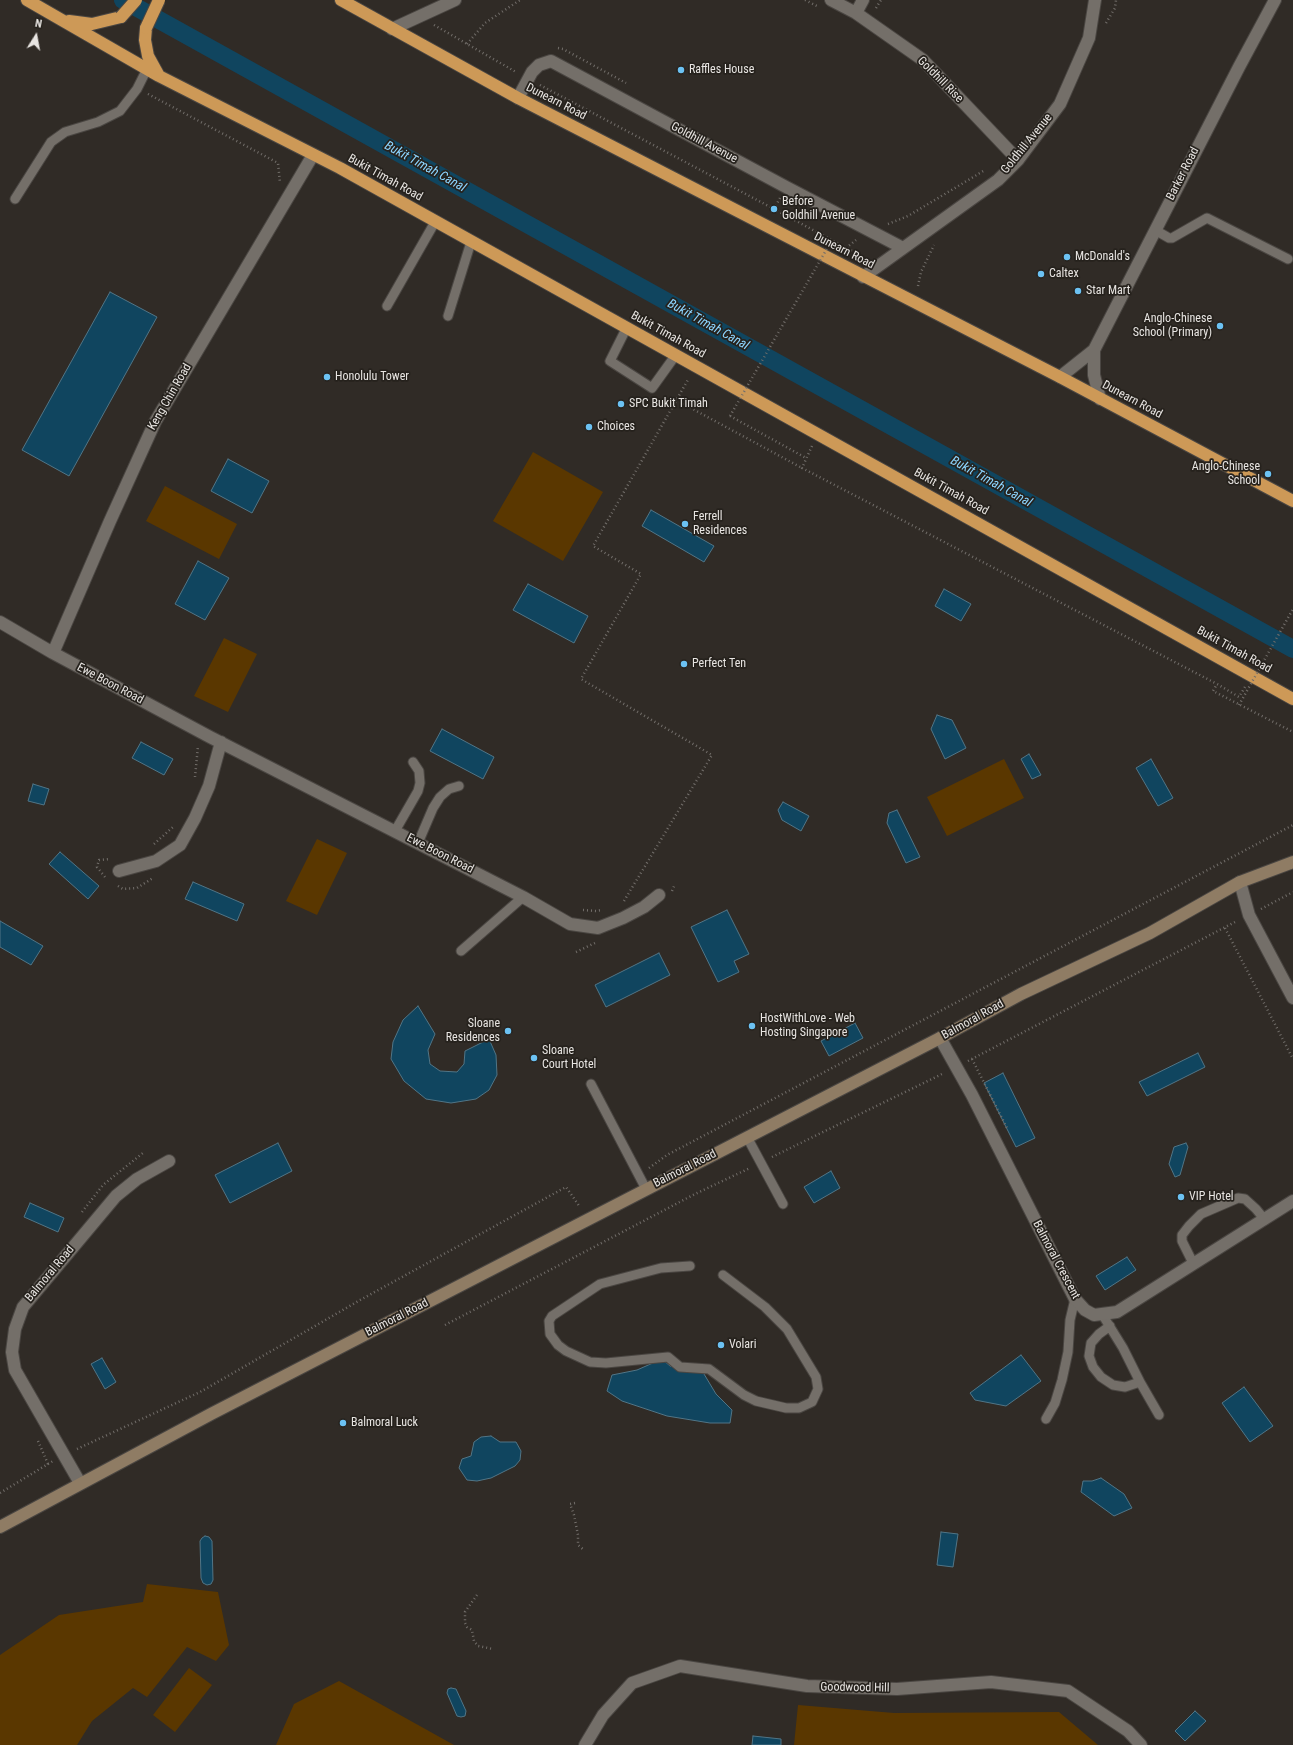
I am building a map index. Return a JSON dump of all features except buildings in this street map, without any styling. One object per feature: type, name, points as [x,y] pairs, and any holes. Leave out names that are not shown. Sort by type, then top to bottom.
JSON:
[{"type":"highway","name":"Bukit Timah Road","points":[[27,0],[159,76],[313,155],[435,222],[1293,699]]},
{"type":"highway","points":[[64,21],[92,24],[121,17],[136,0]]},
{"type":"highway","points":[[159,0],[146,28],[145,40],[148,56],[159,76]]},
{"type":"highway","name":"Dunearn Road","points":[[341,0],[518,98],[1060,378],[1293,501]]},
{"type":"street","points":[[392,29],[455,0]]},
{"type":"street","name":"Goldhill Rise","points":[[831,0],[856,14],[923,60],[1018,160]]},
{"type":"street","points":[[856,14],[863,0]]},
{"type":"street","name":"Goldhill Avenue","points":[[863,277],[998,180],[1018,160],[1060,104],[1089,38],[1095,0]]},
{"type":"street","name":"Barker Road","points":[[1060,378],[1094,350],[1275,0]]},
{"type":"street","name":"Goldhill Avenue","points":[[518,98],[532,72],[539,65],[551,61],[786,188],[903,248]]},
{"type":"street","name":"Keng Chin Road","points":[[53,653],[100,542],[155,422],[313,155]]},
{"type":"street","name":"Barker Road","points":[[1094,350],[1094,375],[1100,399]]},
{"type":"street","name":"Ewe Boon Road","points":[[0,622],[53,653],[210,737],[523,897],[570,924],[598,928],[623,918],[644,907],[659,894]]},
{"type":"street","points":[[119,871],[156,861],[180,845],[209,786],[221,742]]},
{"type":"street","name":"Balmoral Road","points":[[0,1527],[80,1483],[940,1038],[1021,994],[1150,932],[1240,882],[1293,862]]},
{"type":"street","points":[[1240,882],[1249,914],[1293,998]]},
{"type":"street","name":"Balmoral Crescent","points":[[940,1038],[972,1095],[1075,1299],[1084,1310],[1094,1315],[1117,1312],[1193,1263],[1293,1202]]},
{"type":"street","name":"Balmoral Road","points":[[80,1483],[15,1370],[12,1352],[15,1329],[23,1307],[116,1196],[137,1179],[169,1161]]},
{"type":"street","name":"Goodwood Hill","points":[[585,1745],[602,1715],[632,1683],[680,1666],[807,1686],[897,1689],[991,1682],[1068,1691],[1128,1731],[1141,1745]]},
{"type":"lane","points":[[15,199],[51,142],[66,132],[98,122],[120,111],[136,89],[147,69]]},
{"type":"lane","points":[[1155,230],[1169,238],[1172,238],[1207,218],[1288,259]]},
{"type":"lane","points":[[387,306],[435,222]]},
{"type":"lane","points":[[448,316],[471,242]]},
{"type":"lane","points":[[626,329],[610,361],[652,388],[676,356]]},
{"type":"lane","points":[[395,831],[418,791],[420,783],[418,771],[414,762]]},
{"type":"lane","points":[[418,843],[433,808],[440,797],[449,789],[459,786]]},
{"type":"lane","points":[[461,951],[523,897]]},
{"type":"lane","points":[[591,1084],[646,1189]]},
{"type":"lane","points":[[747,1137],[783,1204]]},
{"type":"lane","points":[[1193,1263],[1182,1242],[1182,1235],[1201,1214],[1238,1198],[1245,1199],[1256,1209],[1264,1220]]},
{"type":"lane","points":[[690,1266],[662,1268],[600,1284],[552,1316],[549,1321],[550,1334],[558,1345],[566,1351],[590,1362],[606,1363],[662,1356],[668,1357],[680,1367],[709,1369],[744,1395],[756,1401],[786,1408],[799,1408],[812,1402],[818,1389],[816,1377],[787,1329],[765,1307],[723,1275]]},
{"type":"lane","points":[[1046,1419],[1055,1403],[1062,1380],[1068,1352],[1070,1320],[1075,1299]]},
{"type":"lane","points":[[1102,1314],[1123,1348],[1159,1415]]},
{"type":"lane","points":[[1110,1326],[1099,1334],[1091,1343],[1089,1356],[1093,1367],[1101,1378],[1113,1385],[1124,1387],[1140,1382]]},
{"type":"path","points":[[467,44],[484,23],[520,0]]},
{"type":"path","points":[[805,0],[819,8]]},
{"type":"path","points":[[418,16],[528,79],[832,240],[730,416],[806,458],[802,468]]},
{"type":"path","points":[[136,89],[278,163],[281,190]]},
{"type":"path","points":[[846,248],[868,230],[908,216],[986,170]]},
{"type":"path","points":[[774,210],[786,188]]},
{"type":"path","points":[[623,904],[712,755],[581,679],[641,574],[593,546],[696,367]]},
{"type":"path","points":[[676,400],[802,468],[1217,684],[1239,697]]},
{"type":"path","points":[[1239,705],[1293,609]]},
{"type":"path","points":[[1217,684],[1213,691],[1293,732]]},
{"type":"path","points":[[195,779],[198,740],[210,737]]},
{"type":"path","points":[[151,846],[178,822]]},
{"type":"path","points":[[111,881],[105,877],[97,866],[100,860],[116,858]]},
{"type":"path","points":[[117,885],[123,889],[137,888],[155,877]]},
{"type":"path","points":[[445,1326],[692,1196],[972,1059],[1293,892]]},
{"type":"path","points":[[1225,928],[1293,1059]]},
{"type":"path","points":[[972,1059],[1011,1137]]},
{"type":"path","points":[[575,1503],[570,1504],[578,1535],[578,1545],[584,1550]]},
{"type":"path","points":[[477,1595],[465,1612],[464,1623],[472,1630],[474,1641],[478,1646],[493,1649]]},
{"type":"shaded area","points":[[533,452],[603,492],[563,561],[493,521]]},
{"type":"shaded area","points":[[165,486],[237,524],[219,559],[146,521]]},
{"type":"shaded area","points":[[224,638],[257,654],[228,712],[194,696]]},
{"type":"shaded area","points":[[1004,759],[1024,798],[947,836],[927,797]]},
{"type":"shaded area","points":[[317,839],[347,853],[317,915],[286,901]]},
{"type":"shaded area","points":[[147,1584],[218,1592],[229,1645],[216,1661],[187,1647],[147,1697],[133,1688],[92,1721],[77,1745],[0,1745],[0,1655],[59,1615],[143,1602]]},
{"type":"shaded area","points":[[189,1668],[212,1685],[175,1732],[153,1715]]},
{"type":"shaded area","points":[[339,1681],[454,1745],[276,1745],[294,1704]]},
{"type":"shaded area","points":[[798,1705],[894,1713],[1059,1712],[1098,1745],[794,1745]]},
{"type":"water","points":[[110,292],[157,317],[69,476],[22,450]]},
{"type":"water","points":[[228,459],[269,481],[252,513],[211,491]]},
{"type":"water","points":[[651,510],[714,546],[704,562],[642,526]]},
{"type":"water","points":[[198,561],[229,578],[205,620],[175,604]]},
{"type":"water","points":[[528,584],[588,616],[574,643],[513,610]]},
{"type":"water","points":[[944,589],[971,604],[961,621],[935,606]]},
{"type":"water","points":[[937,715],[952,720],[966,748],[945,759],[931,729]]},
{"type":"water","points":[[442,729],[494,757],[483,779],[430,751]]},
{"type":"water","points":[[141,742],[173,759],[164,775],[132,758]]},
{"type":"water","points":[[1029,754],[1041,775],[1032,779],[1021,759]]},
{"type":"water","points":[[1151,759],[1173,798],[1158,806],[1136,768]]},
{"type":"water","points":[[33,784],[49,789],[44,805],[28,801]]},
{"type":"water","points":[[783,802],[809,816],[801,831],[782,820],[778,810]]},
{"type":"water","points":[[897,810],[920,857],[906,863],[887,823],[889,813]]},
{"type":"water","points":[[60,852],[99,886],[88,899],[49,864]]},
{"type":"water","points":[[193,882],[244,904],[237,921],[185,899]]},
{"type":"water","points":[[727,910],[749,954],[734,961],[739,972],[718,982],[691,927]]},
{"type":"water","points":[[0,921],[43,946],[31,965],[0,947]]},
{"type":"water","points":[[659,953],[670,975],[606,1007],[595,985]]},
{"type":"water","points":[[418,1006],[435,1034],[428,1050],[430,1064],[440,1071],[457,1072],[464,1064],[465,1051],[489,1039],[496,1055],[497,1075],[489,1090],[476,1099],[451,1103],[426,1099],[404,1081],[391,1059],[393,1042],[403,1020]]},
{"type":"water","points":[[855,1023],[863,1038],[829,1056],[821,1041]]},
{"type":"water","points":[[1198,1053],[1205,1067],[1147,1096],[1139,1082]]},
{"type":"water","points":[[1003,1073],[1035,1138],[1016,1147],[984,1083]]},
{"type":"water","points":[[278,1143],[292,1171],[230,1203],[215,1175]]},
{"type":"water","points":[[1186,1143],[1188,1147],[1180,1175],[1175,1177],[1169,1164],[1174,1147]]},
{"type":"water","points":[[831,1171],[840,1188],[814,1203],[804,1187]]},
{"type":"water","points":[[30,1203],[64,1218],[58,1232],[24,1217]]},
{"type":"water","points":[[1127,1257],[1136,1270],[1105,1290],[1096,1276]]},
{"type":"water","points":[[1021,1355],[1041,1381],[1006,1406],[975,1400],[970,1393]]},
{"type":"water","points":[[102,1358],[116,1382],[105,1389],[91,1364]]},
{"type":"water","points":[[662,1359],[670,1366],[679,1369],[701,1369],[716,1394],[732,1410],[730,1423],[710,1423],[667,1416],[622,1401],[607,1391],[612,1375],[637,1370]]},
{"type":"water","points":[[1244,1387],[1273,1426],[1250,1442],[1222,1403]]},
{"type":"water","points":[[491,1436],[500,1442],[516,1442],[521,1451],[520,1460],[515,1466],[491,1478],[477,1481],[467,1480],[459,1468],[462,1459],[471,1456],[474,1442],[481,1437]]},
{"type":"water","points":[[1101,1478],[1124,1494],[1132,1508],[1114,1516],[1081,1492],[1083,1481],[1092,1481]]},
{"type":"water","points":[[941,1532],[958,1534],[953,1567],[937,1565]]},
{"type":"water","points":[[205,1536],[209,1537],[212,1541],[213,1580],[211,1584],[207,1585],[203,1583],[201,1578],[200,1541]]},
{"type":"water","points":[[448,1689],[456,1689],[466,1711],[465,1716],[457,1716],[447,1693]]},
{"type":"water","points":[[1195,1711],[1206,1721],[1185,1741],[1175,1731]]},
{"type":"water","points":[[753,1736],[781,1739],[781,1745],[752,1745]]},
{"type":"waterway","name":"Bukit Timah Canal","points":[[123,0],[1293,649]]},
{"type":"place","name":"Raffles House","points":[[681,70]]},
{"type":"place","name":"Before Goldhill Avenue","points":[[774,209]]},
{"type":"place","name":"McDonald's","points":[[1067,257]]},
{"type":"place","name":"Caltex","points":[[1041,274]]},
{"type":"place","name":"Star Mart","points":[[1078,291]]},
{"type":"place","name":"Anglo-Chinese School (Primary)","points":[[1220,326]]},
{"type":"place","name":"Honolulu Tower","points":[[327,377]]},
{"type":"place","name":"SPC Bukit Timah","points":[[621,404]]},
{"type":"place","name":"Choices","points":[[589,427]]},
{"type":"place","name":"Anglo-Chinese School","points":[[1268,474]]},
{"type":"place","name":"Ferrell Residences","points":[[685,524]]},
{"type":"place","name":"Perfect Ten","points":[[684,664]]},
{"type":"place","name":"HostWithLove - Web Hosting Singapore","points":[[752,1026]]},
{"type":"place","name":"Sloane Residences","points":[[508,1031]]},
{"type":"place","name":"Sloane Court Hotel","points":[[534,1058]]},
{"type":"place","name":"VIP Hotel","points":[[1181,1197]]},
{"type":"place","name":"Volari","points":[[721,1345]]},
{"type":"place","name":"Balmoral Luck","points":[[343,1423]]}]
